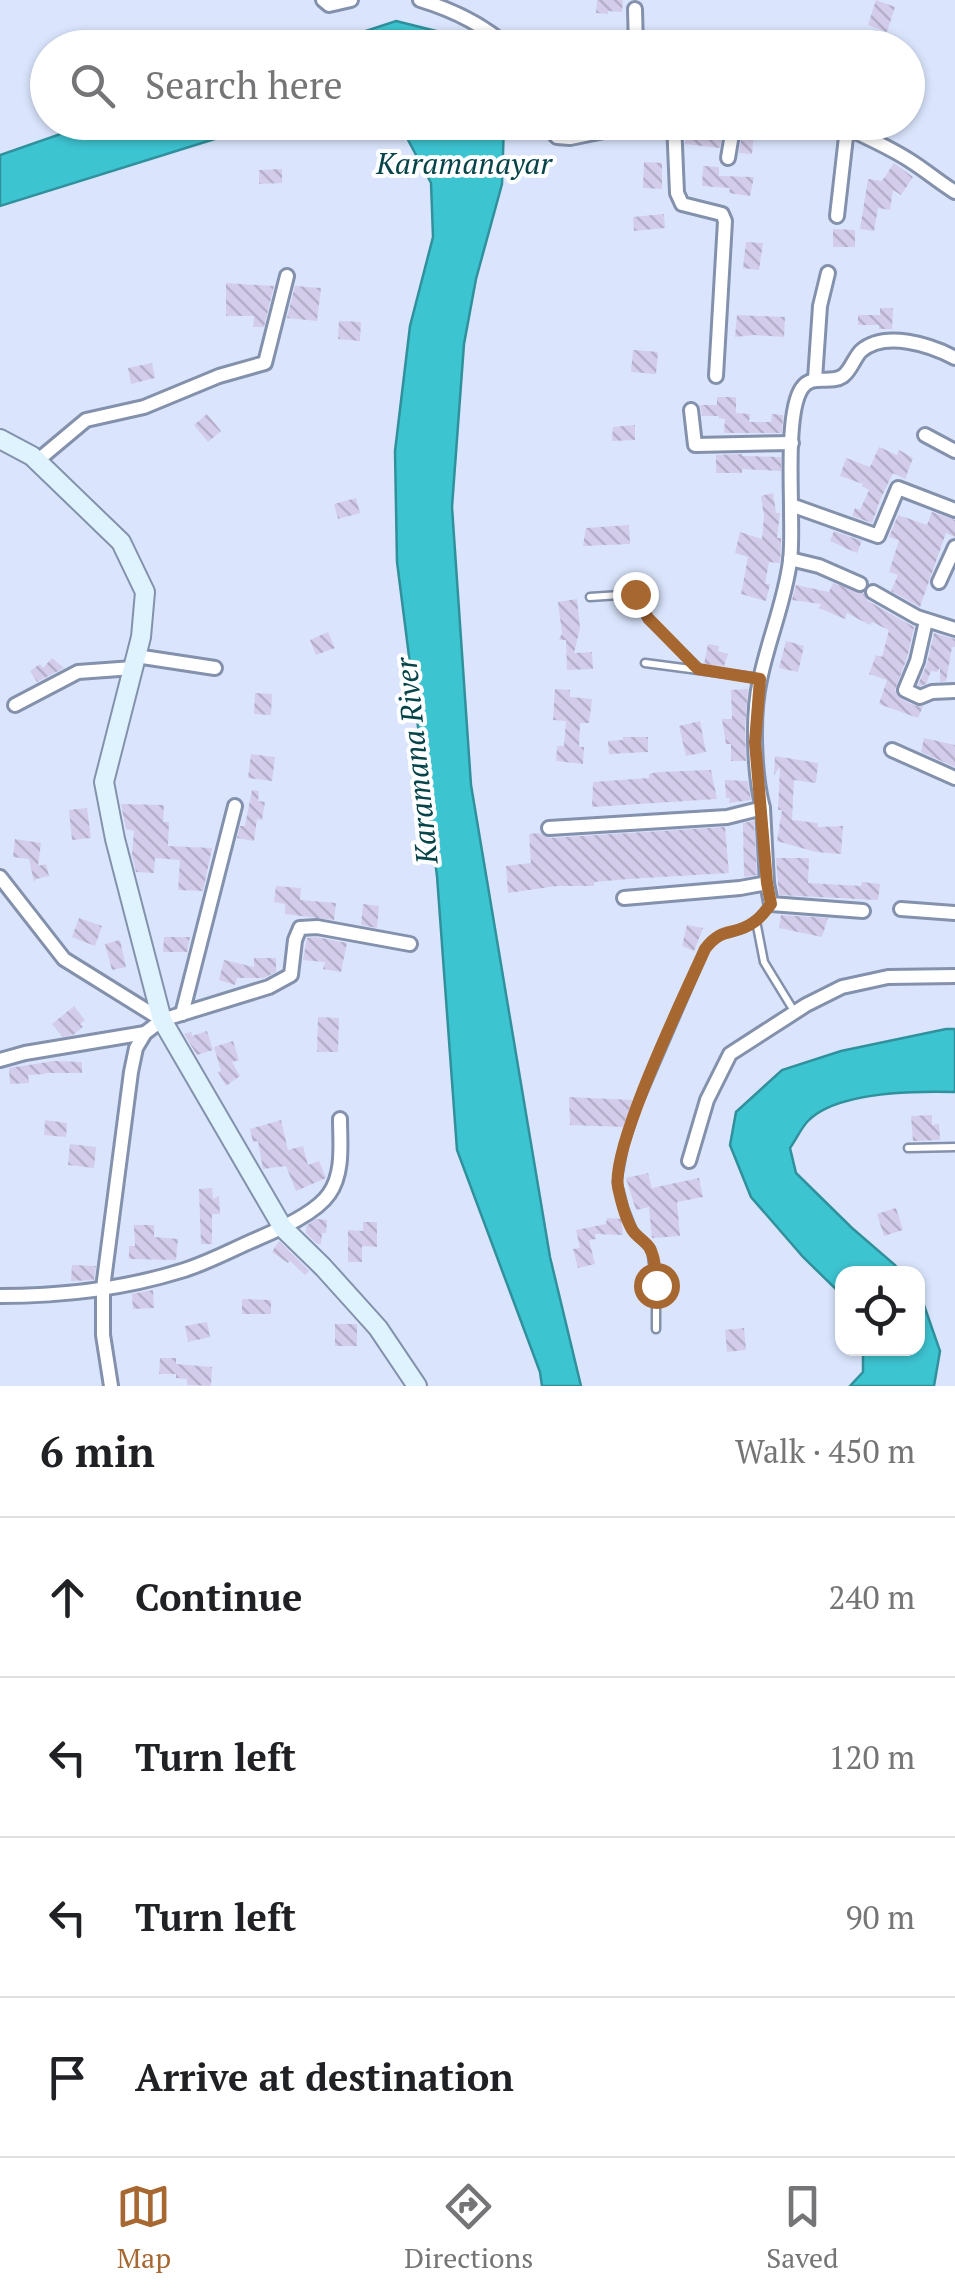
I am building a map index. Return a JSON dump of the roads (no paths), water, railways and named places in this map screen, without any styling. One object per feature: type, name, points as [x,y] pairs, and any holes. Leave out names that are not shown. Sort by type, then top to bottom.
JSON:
[{"type":"main road","points":[[0,439],[37,461],[121,542],[146,592],[134,662],[104,782],[162,1020],[283,1228],[378,1328],[416,1386]]},
{"type":"street","points":[[323,0],[328,5],[351,0]]},
{"type":"street","points":[[420,0],[446,8],[488,30]]},
{"type":"street","points":[[635,9],[636,30]]},
{"type":"street","points":[[675,140],[677,194],[682,204],[722,214],[724,221],[716,376]]},
{"type":"street","points":[[728,158],[731,140]]},
{"type":"street","points":[[837,216],[841,140]]},
{"type":"street","points":[[877,141],[955,192]]},
{"type":"street","points":[[815,379],[820,306],[828,273]]},
{"type":"street","points":[[37,461],[86,420],[144,407],[219,376],[265,363],[287,276]]},
{"type":"street","points":[[863,911],[771,904],[767,883],[755,742],[760,679],[790,559],[796,398],[804,383],[837,379],[846,374],[862,350],[894,340],[938,349],[955,358]]},
{"type":"street","points":[[691,410],[695,446],[792,443]]},
{"type":"street","points":[[925,435],[955,451]]},
{"type":"street","points":[[791,505],[878,536],[898,488],[955,510]]},
{"type":"street","points":[[938,582],[955,547]]},
{"type":"street","points":[[790,559],[819,566],[860,584]]},
{"type":"street","points":[[873,592],[926,621],[955,628]]},
{"type":"street","points":[[926,621],[918,661],[905,690],[920,697],[955,691]]},
{"type":"street","points":[[15,705],[78,672],[134,662],[216,668]]},
{"type":"street","points":[[892,750],[955,778]]},
{"type":"street","points":[[182,1014],[235,806]]},
{"type":"street","points":[[549,828],[727,818],[762,808]]},
{"type":"street","points":[[0,877],[64,958],[162,1020]]},
{"type":"street","points":[[624,898],[767,883]]},
{"type":"street","points":[[901,909],[955,914]]},
{"type":"street","points":[[111,1386],[102,1334],[103,1288],[131,1072],[136,1048],[145,1033],[162,1020],[269,987],[290,975],[300,928],[410,944]]},
{"type":"street","points":[[689,1161],[707,1100],[730,1054],[842,987],[888,976],[955,976]]},
{"type":"street","points":[[0,1060],[145,1033]]},
{"type":"street","points":[[0,1296],[46,1296],[103,1288],[184,1270],[283,1228],[330,1194],[340,1167],[340,1119]]},
{"type":"lane","points":[[590,596],[635,594],[648,618],[698,669]]},
{"type":"lane","points":[[645,663],[760,679]]},
{"type":"lane","points":[[656,1329],[655,1266],[650,1248],[633,1231],[617,1182],[624,1146],[637,1106],[705,949],[714,936],[756,921],[771,904]]},
{"type":"lane","points":[[756,921],[764,962],[795,1012]]},
{"type":"lane","points":[[908,1148],[955,1147]]},
{"type":"water","points":[[396,21],[432,30],[369,30]]},
{"type":"water","points":[[43,140],[212,140],[0,206],[0,155]]},
{"type":"water","name":"Karamanayar","points":[[408,140],[503,140],[502,184],[476,279],[464,344],[452,507],[471,785],[550,1257],[581,1386],[542,1386],[457,1150],[437,876],[397,562],[395,451],[410,326],[433,237],[431,183]]},
{"type":"water","points":[[955,1029],[955,1092],[878,1095],[838,1104],[808,1121],[790,1148],[796,1173],[896,1266],[835,1266],[835,1288],[751,1197],[730,1145],[736,1112],[782,1070],[841,1051]]},
{"type":"water","points":[[925,1308],[940,1351],[934,1386],[850,1386],[863,1372],[863,1356],[925,1356]]},
{"type":"water label","name":"Karamana River","points":[[416,761]]}]
